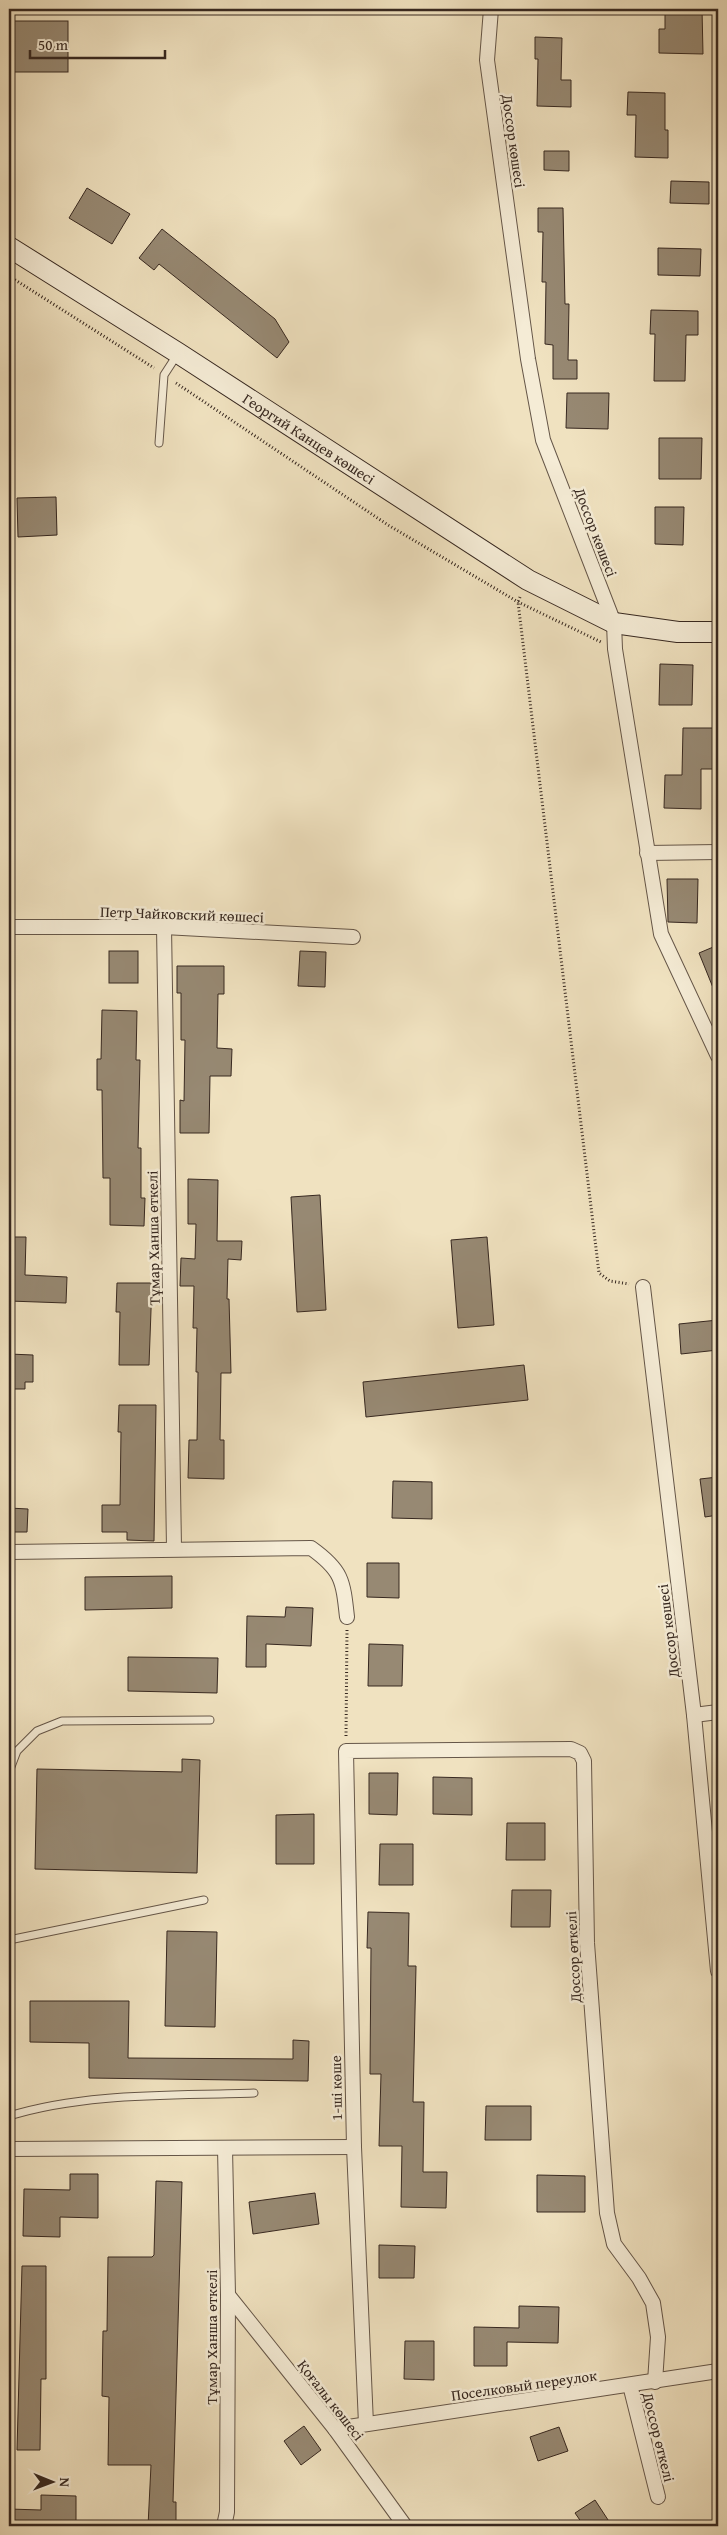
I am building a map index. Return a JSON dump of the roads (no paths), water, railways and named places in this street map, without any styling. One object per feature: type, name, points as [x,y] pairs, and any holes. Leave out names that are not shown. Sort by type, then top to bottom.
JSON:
[{"type":"main road","name":"Георгий Канцев көшесі","points":[[9,247],[178,353],[528,580],[614,623],[678,632],[718,632]]},
{"type":"street","name":"Доссор көшесі","points":[[491,9],[487,60],[528,359],[543,440],[614,623],[615,649],[661,934],[718,1056]]},
{"type":"street","points":[[647,853],[718,852]]},
{"type":"street","name":"Петр Чайковский көшесі","points":[[9,927],[164,927],[353,937]]},
{"type":"street","name":"Тұмар Ханша өткелі","points":[[164,927],[174,1548]]},
{"type":"street","name":"Доссор көшесі","points":[[643,1287],[694,1715],[716,1924],[718,1971]]},
{"type":"street","points":[[9,1552],[174,1548],[310,1548],[330,1562],[344,1584],[347,1617]]},
{"type":"street","points":[[694,1715],[718,1712]]},
{"type":"street","name":"Доссор өткелі","points":[[346,1751],[571,1749],[580,1753],[584,1761],[587,1943],[606,2213],[614,2244],[654,2303],[658,2337],[655,2382]]},
{"type":"street","name":"1-ші көше","points":[[346,1751],[354,2147],[366,2424]]},
{"type":"street","points":[[9,2149],[354,2147]]},
{"type":"street","name":"Тұмар Ханша өткелі","points":[[224,2526],[227,2512],[228,2295],[225,2148]]},
{"type":"street","name":"Қоғалы көшесі","points":[[228,2295],[335,2429],[405,2526]]},
{"type":"street","name":"Поселковый переулок","points":[[335,2429],[718,2371]]},
{"type":"street","name":"Доссор өткелі","points":[[630,2385],[658,2497]]},
{"type":"lane","points":[[159,443],[164,375],[178,353]]},
{"type":"lane","points":[[9,1772],[17,1751],[37,1731],[62,1721],[210,1720]]},
{"type":"lane","points":[[9,1940],[204,1900]]},
{"type":"lane","points":[[9,2116],[26,2110],[92,2100],[254,2093]]}]
